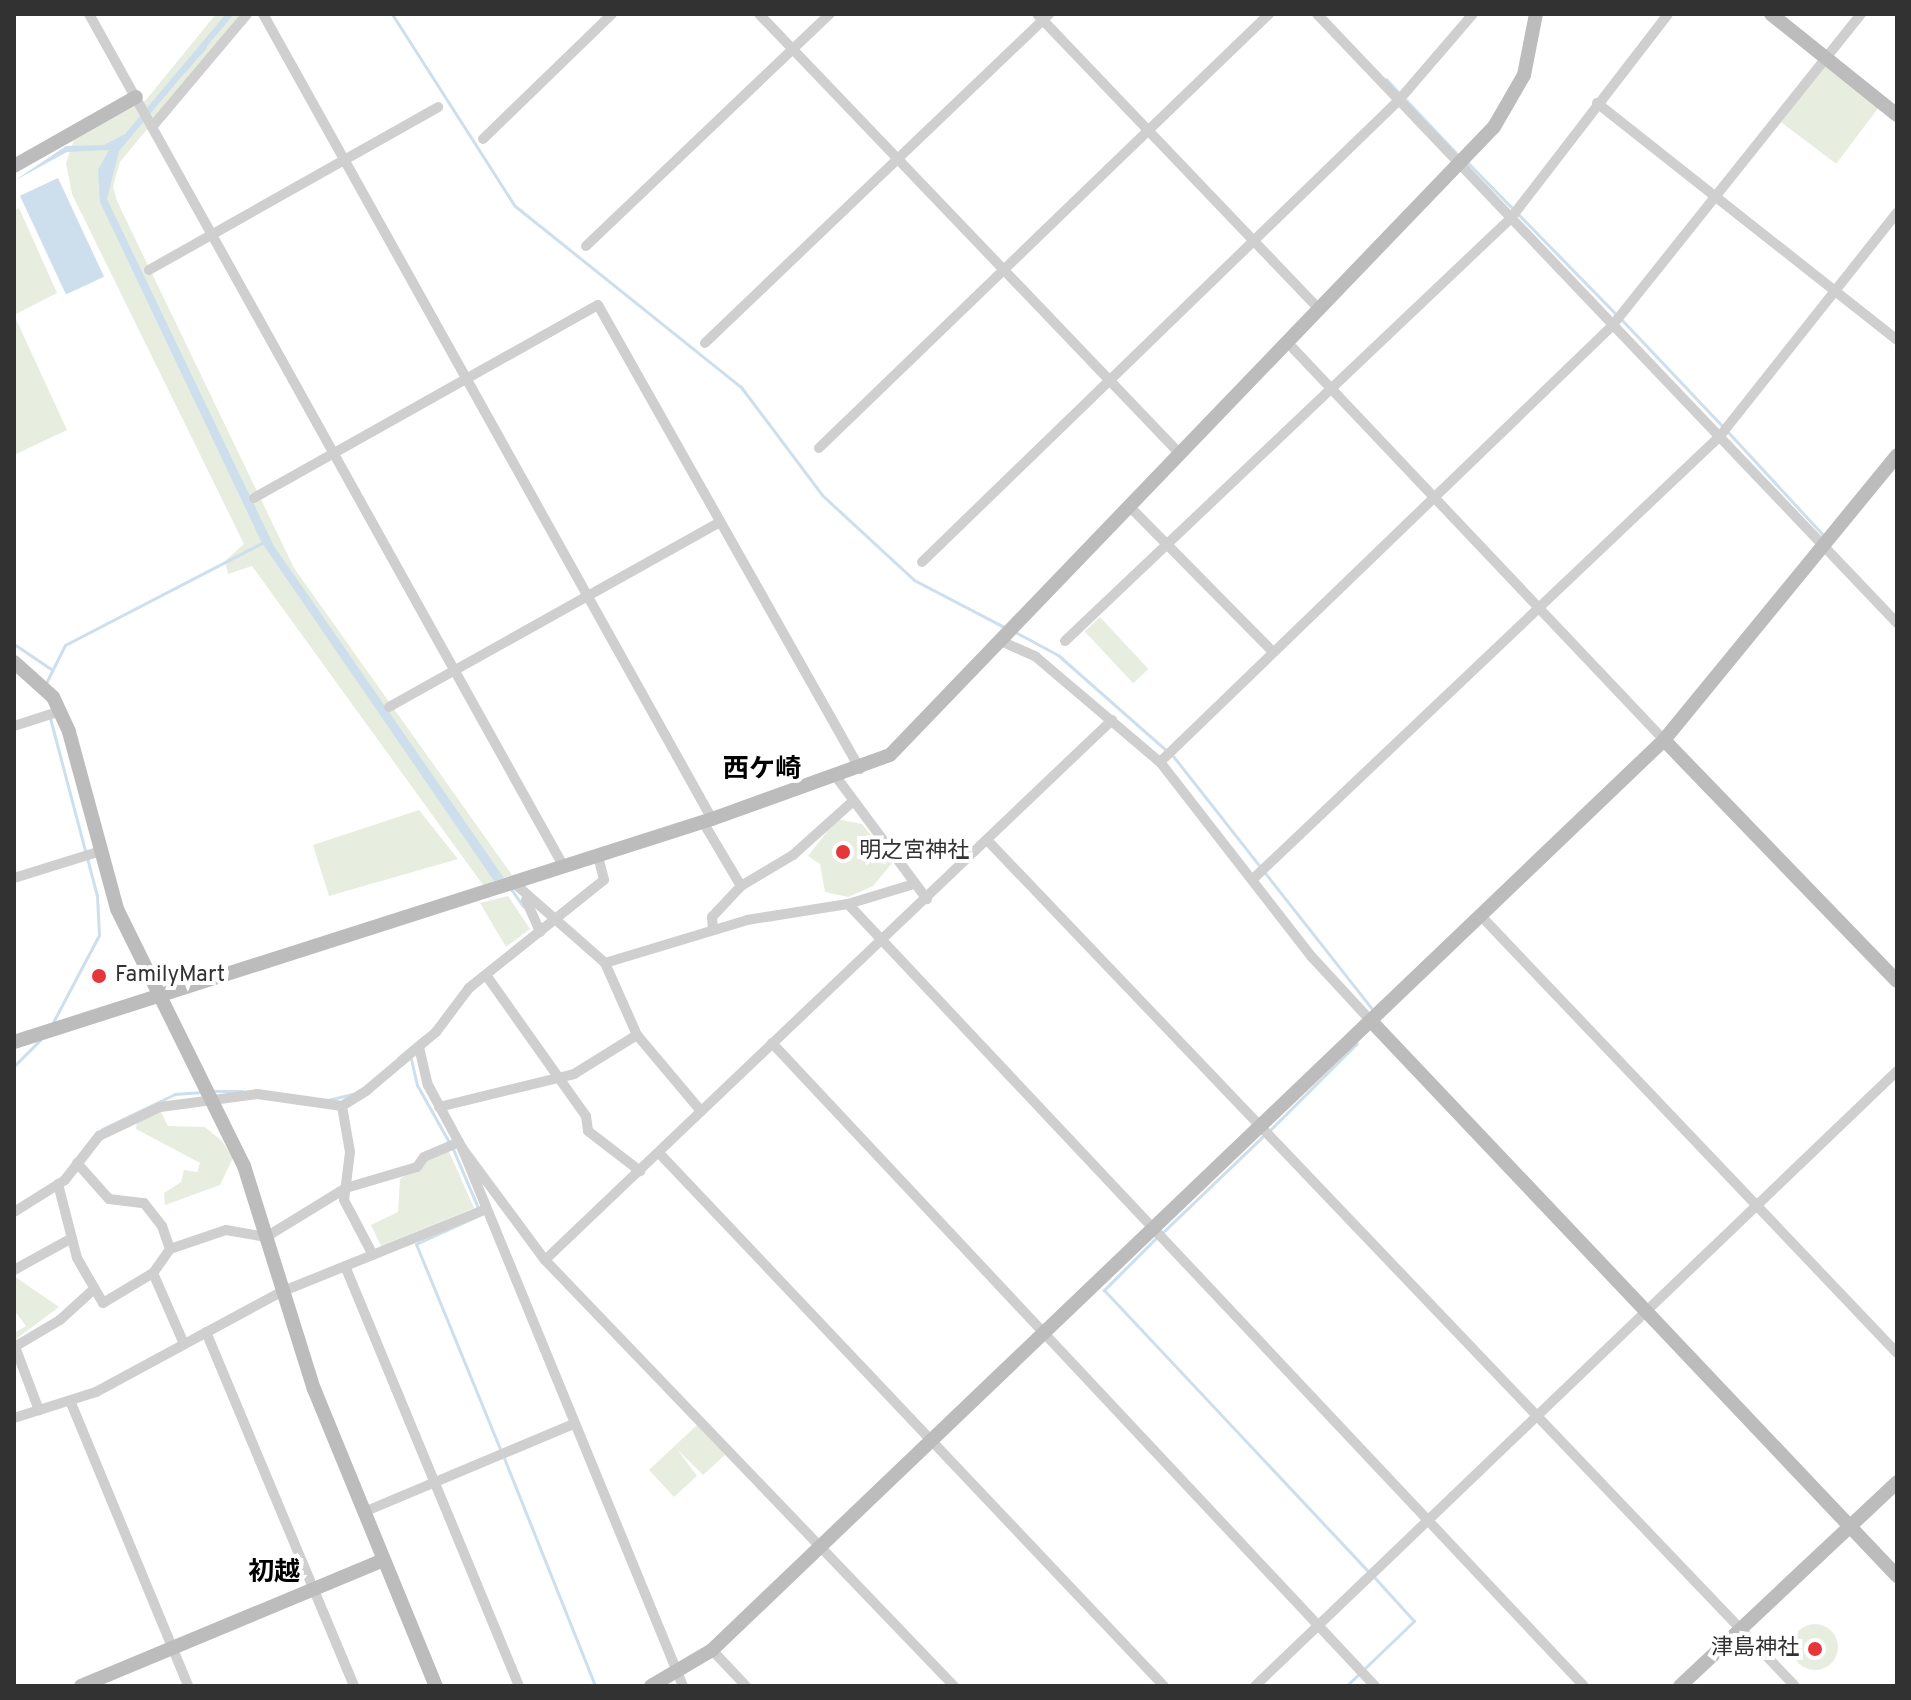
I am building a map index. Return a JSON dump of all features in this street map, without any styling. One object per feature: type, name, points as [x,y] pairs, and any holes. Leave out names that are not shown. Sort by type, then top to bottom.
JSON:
[{"type":"street","points":[[89,14],[564,867]]},
{"type":"street","points":[[151,124],[247,14]]},
{"type":"street","points":[[263,14],[589,594],[741,886]]},
{"type":"street","points":[[483,139],[612,14]]},
{"type":"street","points":[[759,14],[1106,381],[1181,455]]},
{"type":"street","points":[[586,246],[830,14]]},
{"type":"street","points":[[819,448],[1269,14]]},
{"type":"street","points":[[1317,14],[1897,623]]},
{"type":"street","points":[[922,562],[1399,100],[1473,14]]},
{"type":"street","points":[[14,1042],[492,889],[517,886],[564,867],[837,778],[902,746],[1460,164],[1514,97],[1536,14]]},
{"type":"street","points":[[1065,641],[1511,218],[1668,14]]},
{"type":"street","points":[[1771,14],[1897,115]]},
{"type":"street","points":[[1160,762],[1612,326],[1861,14]]},
{"type":"street","points":[[705,343],[1043,16],[1320,310]]},
{"type":"street","points":[[14,166],[138,100]]},
{"type":"street","points":[[1597,103],[1897,340]]},
{"type":"street","points":[[149,270],[438,107]]},
{"type":"street","points":[[1253,879],[1720,436],[1897,213]]},
{"type":"street","points":[[254,498],[598,305],[860,769]]},
{"type":"street","points":[[1288,343],[1897,981]]},
{"type":"street","points":[[651,1686],[681,1681],[1664,740],[1897,455]]},
{"type":"street","points":[[1131,508],[1273,652]]},
{"type":"street","points":[[389,707],[720,522]]},
{"type":"street","points":[[1003,642],[1036,657],[1160,762],[1311,956],[1897,1576]]},
{"type":"street","points":[[14,662],[61,711],[127,935],[214,1096],[266,1237],[281,1292],[364,1512],[436,1686]]},
{"type":"street","points":[[14,726],[61,711]]},
{"type":"street","points":[[545,1260],[1112,720]]},
{"type":"street","points":[[837,778],[927,899]]},
{"type":"street","points":[[713,929],[712,917],[741,886],[793,855],[852,802]]},
{"type":"street","points":[[988,841],[1537,1420],[1795,1686]]},
{"type":"street","points":[[14,878],[101,851]]},
{"type":"street","points":[[14,1212],[58,1184],[99,1136],[123,1122],[214,1096],[257,1094],[342,1106],[419,1047],[486,975],[604,880],[598,856]]},
{"type":"street","points":[[605,963],[713,929],[848,904],[914,884]]},
{"type":"street","points":[[517,886],[553,921],[605,963],[637,1035],[701,1111]]},
{"type":"street","points":[[517,886],[540,932]]},
{"type":"street","points":[[848,904],[879,943],[1150,1231],[1584,1686]]},
{"type":"street","points":[[1481,916],[1758,1203],[1897,1353]]},
{"type":"street","points":[[486,975],[556,1078],[586,1116],[588,1131],[640,1171]]},
{"type":"street","points":[[439,1107],[574,1074],[637,1035]]},
{"type":"street","points":[[772,1043],[1041,1335],[1375,1686]]},
{"type":"street","points":[[419,1047],[439,1107],[460,1145],[681,1681]]},
{"type":"street","points":[[1255,1686],[1537,1420],[1647,1310],[1897,1071]]},
{"type":"street","points":[[342,1106],[350,1152],[344,1200],[373,1255]]},
{"type":"street","points":[[58,1184],[72,1238],[103,1303],[153,1273],[170,1249],[226,1230],[266,1237],[346,1188],[417,1167],[424,1157],[460,1145]]},
{"type":"street","points":[[460,1145],[545,1260],[954,1686]]},
{"type":"street","points":[[659,1153],[1164,1686]]},
{"type":"street","points":[[77,1163],[109,1199],[144,1203],[170,1249]]},
{"type":"street","points":[[14,1418],[71,1403],[281,1292],[486,1209]]},
{"type":"street","points":[[14,1270],[72,1238]]},
{"type":"street","points":[[345,1266],[519,1686]]},
{"type":"street","points":[[153,1273],[184,1344]]},
{"type":"street","points":[[39,1410],[15,1345],[60,1320],[94,1289]]},
{"type":"street","points":[[206,1332],[354,1686]]},
{"type":"street","points":[[71,1403],[188,1686]]},
{"type":"street","points":[[364,1512],[573,1424]]},
{"type":"street","points":[[1680,1686],[1897,1482]]},
{"type":"street","points":[[81,1686],[383,1560]]},
{"type":"street","points":[[712,1650],[746,1686]]},
{"type":"shaded area","points":[[216,14],[242,14],[120,162],[113,186],[117,201],[294,568],[512,875],[483,885],[252,566],[228,574],[225,561],[244,544],[72,194],[66,163],[74,140],[146,100]]},
{"type":"shaded area","points":[[1825,64],[1880,106],[1836,164],[1781,122]]},
{"type":"shaded area","points":[[19,208],[57,293],[14,315],[14,211]]},
{"type":"shaded area","points":[[14,315],[67,430],[14,455]]},
{"type":"shaded area","points":[[1100,617],[1148,669],[1133,683],[1085,631]]},
{"type":"shaded area","points":[[419,810],[458,859],[329,896],[313,845]]},
{"type":"shaded area","points":[[837,819],[862,824],[893,862],[873,886],[848,897],[825,892],[820,864],[808,856]]},
{"type":"shaded area","points":[[508,896],[530,929],[506,947],[480,903]]},
{"type":"shaded area","points":[[161,1112],[168,1126],[205,1127],[222,1141],[233,1158],[220,1185],[165,1205],[164,1193],[181,1182],[184,1170],[197,1172],[200,1163],[136,1129],[137,1121]]},
{"type":"shaded area","points":[[447,1147],[474,1208],[381,1246],[371,1225],[398,1212],[400,1179]]},
{"type":"shaded area","points":[[14,1276],[59,1307],[16,1339],[14,1333],[26,1326],[14,1310]]},
{"type":"shaded area","points":[[697,1425],[725,1455],[703,1475],[677,1449],[697,1476],[674,1497],[649,1470]]},
{"type":"shaded area","points":[[1815,1624],[1831,1631],[1838,1647],[1831,1663],[1815,1670],[1799,1663],[1792,1647],[1799,1631]]},
{"type":"water","points":[[226,14],[234,14],[119,151],[107,199],[274,546],[504,878],[494,881],[262,543],[100,202],[98,170],[109,150],[67,152],[14,181],[66,146],[104,145],[125,134]]},
{"type":"water","points":[[58,178],[104,277],[66,295],[20,196]]},
{"type":"waterway","points":[[392,14],[515,206],[741,387],[822,495],[914,580],[1006,628]]},
{"type":"waterway","points":[[184,71],[205,47]]},
{"type":"waterway","points":[[1386,79],[1400,94]]},
{"type":"waterway","points":[[1405,99],[1458,155]]},
{"type":"waterway","points":[[1467,162],[1616,314]]},
{"type":"waterway","points":[[1621,319],[1723,427]]},
{"type":"waterway","points":[[1728,432],[1823,535]]},
{"type":"waterway","points":[[46,683],[65,645],[262,543]]},
{"type":"waterway","points":[[1017,633],[1058,655],[1167,751]]},
{"type":"waterway","points":[[14,644],[51,669]]},
{"type":"waterway","points":[[50,718],[97,896],[99,935],[52,1024]]},
{"type":"waterway","points":[[1173,756],[1374,1011]]},
{"type":"waterway","points":[[511,889],[523,906]]},
{"type":"waterway","points":[[398,1058],[423,1037]]},
{"type":"waterway","points":[[14,1066],[40,1040]]},
{"type":"waterway","points":[[1269,1131],[1357,1043]]},
{"type":"waterway","points":[[411,1059],[417,1085],[449,1142]]},
{"type":"waterway","points":[[213,1091],[242,1091]]},
{"type":"waterway","points":[[102,1129],[175,1094],[202,1092]]},
{"type":"waterway","points":[[328,1100],[352,1094]]},
{"type":"waterway","points":[[1162,1233],[1263,1136]]},
{"type":"waterway","points":[[61,1178],[93,1137]]},
{"type":"waterway","points":[[453,1149],[478,1208]]},
{"type":"waterway","points":[[482,1214],[416,1244],[501,1451]]},
{"type":"waterway","points":[[1156,1238],[1104,1290],[1369,1572]]},
{"type":"waterway","points":[[504,1458],[595,1686]]},
{"type":"waterway","points":[[1363,1670],[1414,1621],[1374,1577]]},
{"type":"waterway","points":[[1346,1686],[1358,1675]]},
{"type":"place","name":"明之宮神社","points":[[843,852]]},
{"type":"place","name":"FamilyMart","points":[[99,976]]},
{"type":"place","name":"津島神社","points":[[1815,1649]]},
{"type":"district","name":"西ケ崎","points":[[762,771]]},
{"type":"district","name":"初越","points":[[274,1574]]}]
